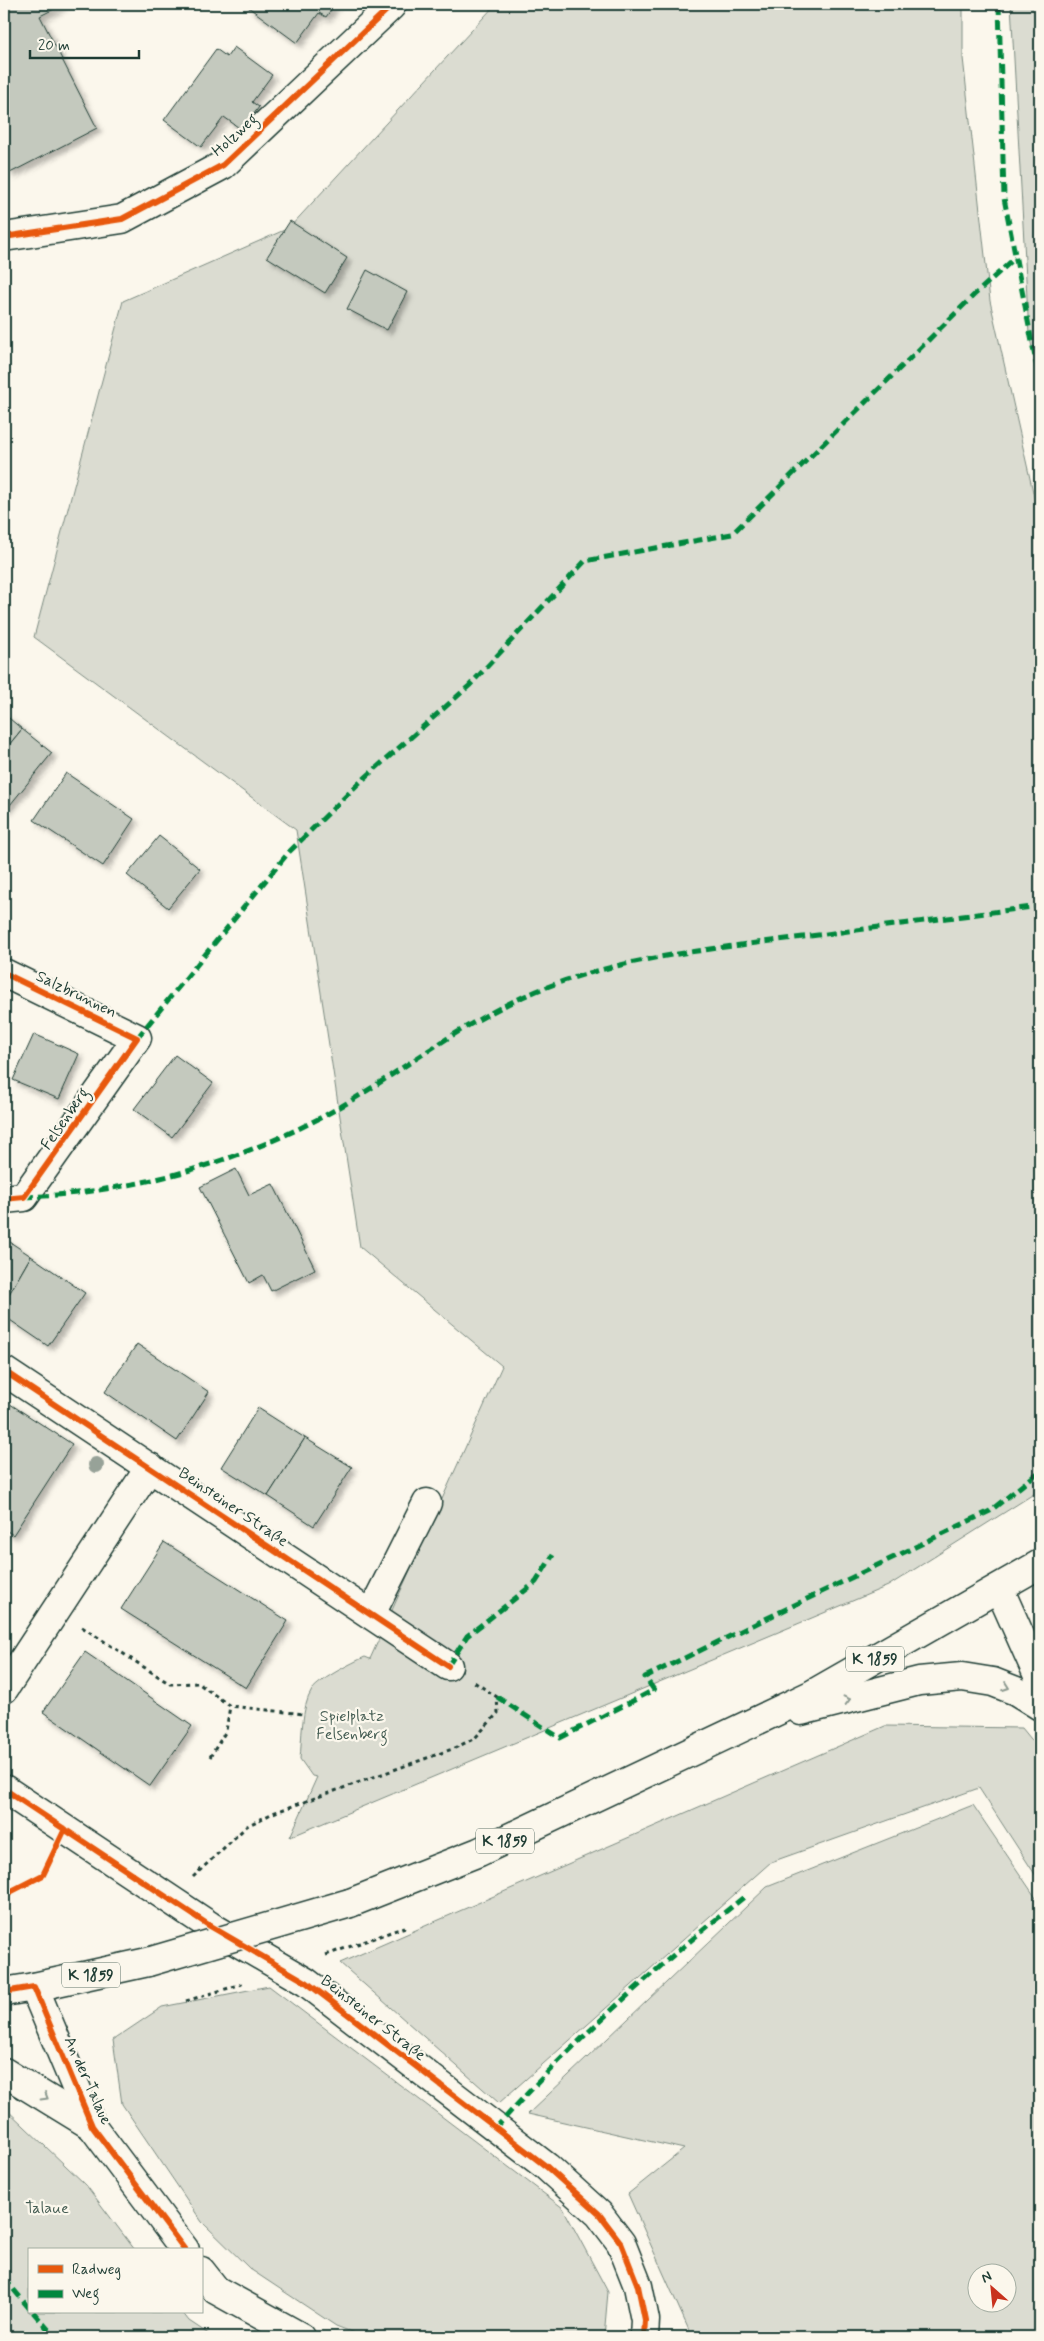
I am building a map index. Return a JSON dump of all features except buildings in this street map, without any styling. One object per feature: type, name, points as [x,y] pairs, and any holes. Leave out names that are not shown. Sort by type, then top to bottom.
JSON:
[{"type":"main road","name":"Holzweg","points":[[4,237],[122,219],[223,165],[391,6]]},
{"type":"main road","name":"Salzbrunnen","points":[[4,974],[138,1038]]},
{"type":"main road","name":"Felsenberg","points":[[4,1199],[24,1197],[138,1038]]},
{"type":"main road","name":"Beinsteiner Straße","points":[[4,1371],[448,1666]]},
{"type":"main road","points":[[4,1689],[150,1467]]},
{"type":"main road","points":[[371,1614],[427,1503]]},
{"type":"main road","points":[[1040,1564],[999,1588],[1040,1680]]},
{"type":"main road","name":"K 1859","points":[[4,1992],[148,1962],[350,1903],[479,1852],[811,1696],[999,1588]]},
{"type":"main road","points":[[749,1725],[919,1681],[962,1677],[993,1682],[1016,1691],[1040,1706]]},
{"type":"main road","name":"Beinsteiner Straße","points":[[4,1789],[210,1926],[306,1982],[547,2167],[599,2214],[621,2243],[638,2286],[646,2320],[644,2337]]},
{"type":"main road","name":"An der Talaue","points":[[34,1987],[92,2126],[184,2248]]},
{"type":"main road","points":[[4,2072],[92,2126]]},
{"type":"main road","points":[[202,2272],[216,2290],[302,2337]]},
{"type":"path","points":[[56,1610],[170,1684],[198,1683],[230,1706],[304,1714]]},
{"type":"path","points":[[218,1854],[247,1826],[273,1812],[455,1748],[475,1738],[498,1713],[497,1697],[448,1666]]},
{"type":"path","points":[[210,1757],[226,1731],[230,1706]]},
{"type":"path","points":[[186,2001],[285,1970],[405,1927]]},
{"type":"green space","name":"Spielplatz Felsenberg","points":[[496,4],[963,4],[963,58],[990,301],[1040,523],[1040,1490],[888,1586],[290,1837],[317,1777],[312,1776],[300,1759],[304,1714],[308,1697],[316,1686],[329,1676],[365,1657],[370,1659],[502,1366],[360,1247],[296,830],[34,637],[123,301],[289,228]]},
{"type":"green space","points":[[1011,4],[1040,4],[1040,383],[1029,334]]},
{"type":"green space","points":[[885,1726],[1022,1728],[1040,1750],[1040,1882],[979,1788],[771,1862],[499,2103],[340,1963]]},
{"type":"green space","points":[[973,1805],[1040,1904],[1040,2337],[692,2337],[628,2194],[684,2149],[528,2114],[767,1887]]},
{"type":"green space","points":[[269,1986],[563,2208],[608,2292],[604,2337],[364,2337],[336,2326],[250,2269],[202,2222],[122,2104],[113,2040],[162,2007]]},
{"type":"green space","name":"Talaue","points":[[4,2107],[86,2185],[133,2248],[28,2248],[28,2314],[184,2314],[189,2321],[213,2337],[4,2337]]},
{"type":"marked path","points":[[999,4],[1004,198],[1040,383]]},
{"type":"marked path","points":[[137,1038],[289,852],[358,784],[469,686],[585,561],[732,534],[974,295],[1015,258]]},
{"type":"marked path","points":[[24,1197],[108,1189],[150,1181],[232,1157],[310,1123],[347,1103],[460,1030],[507,1004],[592,972],[684,953],[1040,906]]},
{"type":"marked path","points":[[497,1697],[560,1738],[654,1690],[645,1677],[990,1511],[1040,1471]]},
{"type":"marked path","points":[[448,1666],[467,1636],[536,1582],[553,1555]]},
{"type":"marked path","points":[[495,2129],[553,2067],[615,2007],[744,1897]]},
{"type":"marked path","points":[[4,2278],[28,2307]]},
{"type":"marked path","points":[[35,2314],[55,2337]]},
{"type":"cycle path","points":[[4,237],[122,219],[223,165],[393,4]]},
{"type":"cycle path","points":[[4,973],[137,1038],[24,1197],[4,1199]]},
{"type":"cycle path","points":[[4,1371],[448,1666]]},
{"type":"cycle path","points":[[4,1789],[210,1926],[306,1982],[547,2167],[599,2214],[621,2243],[638,2286],[645,2320],[644,2337]]},
{"type":"cycle path","points":[[4,1895],[43,1875],[65,1829]]},
{"type":"cycle path","points":[[4,1992],[34,1987],[92,2126],[184,2248]]}]
